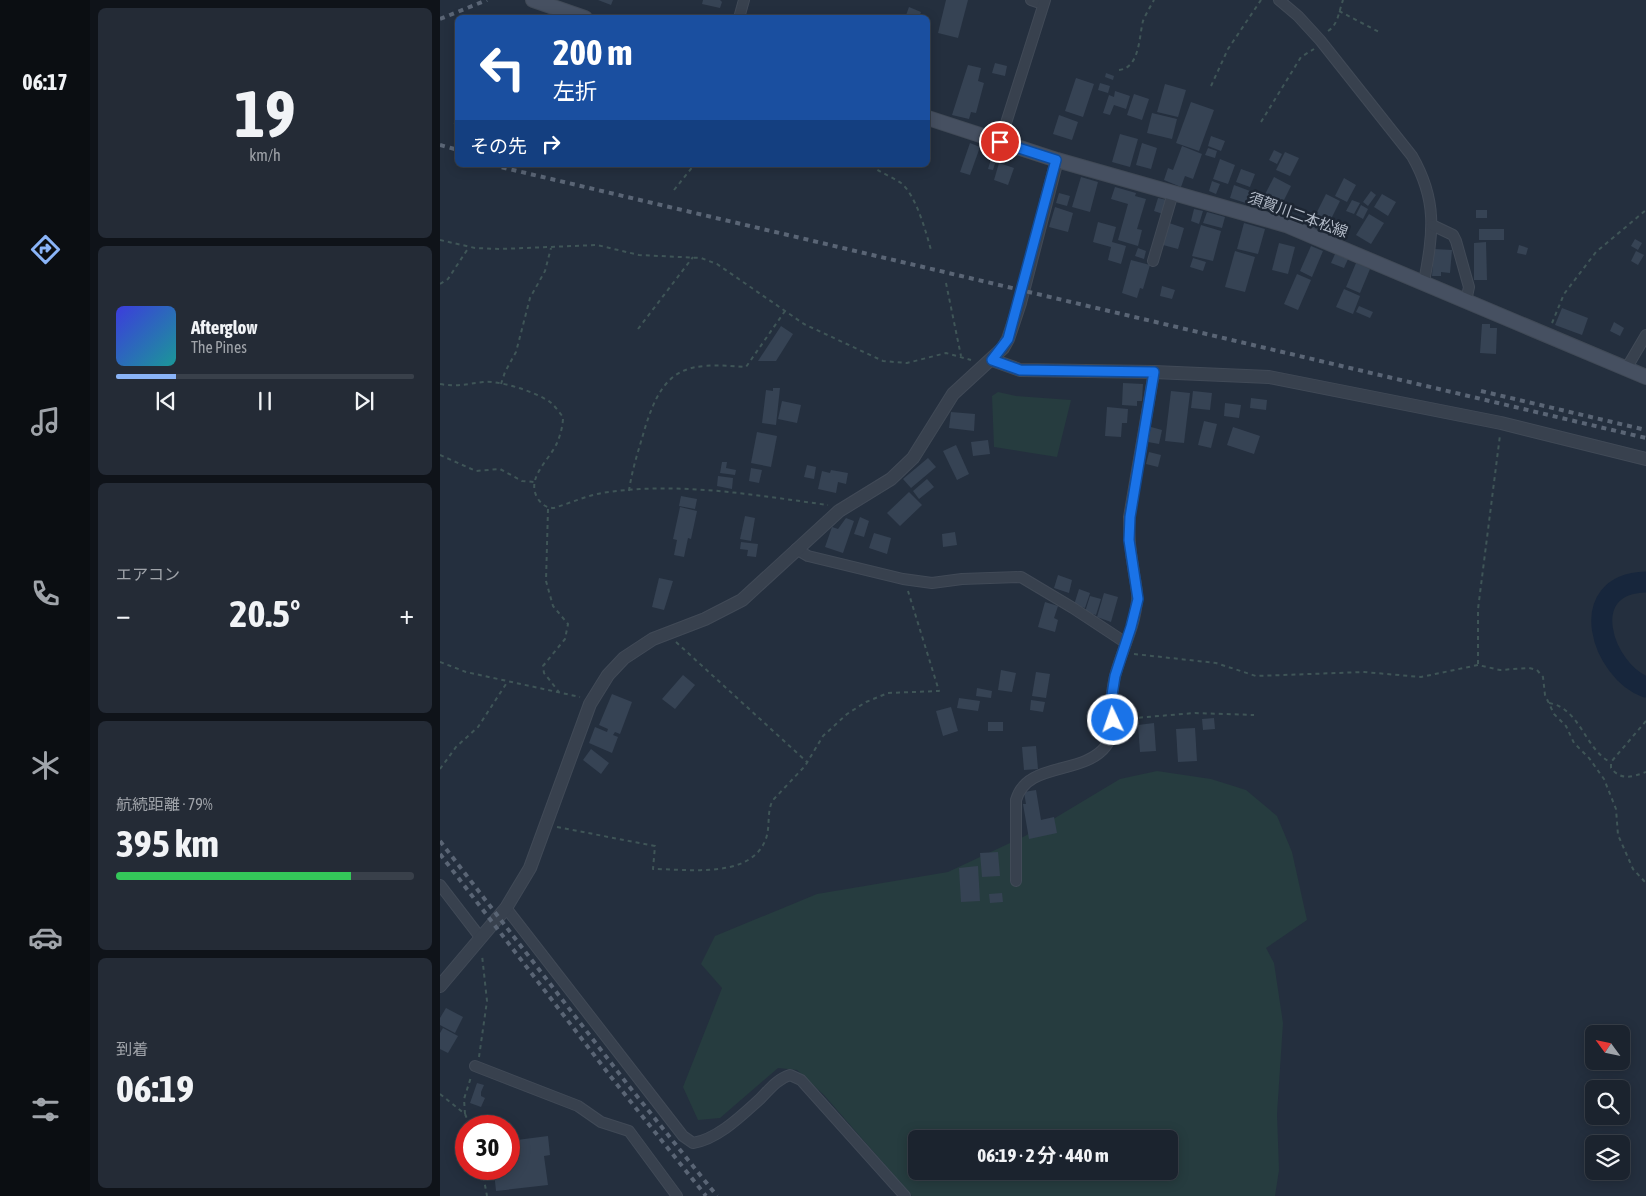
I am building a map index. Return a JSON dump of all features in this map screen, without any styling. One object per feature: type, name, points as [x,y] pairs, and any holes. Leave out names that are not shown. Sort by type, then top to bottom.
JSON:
[{"type":"main road","points":[[533,0],[576,15]]},
{"type":"main road","name":"須賀川二本松線","points":[[930,119],[1056,160],[1286,225],[1646,377]]},
{"type":"street","points":[[740,15],[744,0]]},
{"type":"street","points":[[1000,142],[1044,2],[1031,0]]},
{"type":"street","points":[[1279,0],[1298,16],[1320,40],[1412,156],[1427,188],[1431,202],[1432,225],[1424,282]]},
{"type":"street","points":[[440,986],[506,908],[530,868],[592,700],[608,675],[624,658],[653,639],[705,619],[742,600],[796,549],[842,510],[902,470],[913,458],[953,394],[988,364],[1008,339],[1056,160]]},
{"type":"street","points":[[1154,261],[1173,193]]},
{"type":"street","points":[[1432,225],[1453,235],[1456,241],[1470,287],[1466,300]]},
{"type":"street","points":[[1626,368],[1646,335]]},
{"type":"street","points":[[988,364],[1020,370],[1154,372],[1269,377],[1501,423],[1646,459]]},
{"type":"street","points":[[1016,881],[1016,800],[1019,791],[1024,784],[1040,775],[1084,761],[1099,753],[1107,746],[1113,732],[1112,695],[1115,676],[1138,599],[1129,540],[1130,517],[1154,372]]},
{"type":"street","points":[[796,549],[808,556],[932,583],[962,579],[1021,577],[1126,643]]},
{"type":"street","points":[[440,885],[478,940]]},
{"type":"street","points":[[506,908],[683,1136],[693,1143],[705,1141],[744,1114],[781,1078],[790,1075],[800,1080],[905,1196]]},
{"type":"street","points":[[475,1066],[578,1106],[601,1122],[629,1131],[677,1196]]},
{"type":"path","points":[[1119,70],[1129,66],[1140,45],[1143,21],[1154,0]]},
{"type":"path","points":[[1211,86],[1228,49],[1261,0]]},
{"type":"path","points":[[1261,122],[1302,57],[1333,28],[1343,0]]},
{"type":"path","points":[[1339,11],[1381,33]]},
{"type":"path","points":[[674,190],[692,167]]},
{"type":"path","points":[[873,167],[899,182],[907,190],[925,227],[931,250]]},
{"type":"path","points":[[1548,335],[1566,290],[1604,243],[1646,210]]},
{"type":"path","points":[[440,240],[469,247],[500,249],[597,245],[639,255],[693,257],[717,264],[810,327],[882,361],[907,363],[946,353],[988,364]]},
{"type":"path","points":[[440,284],[448,279],[469,247]]},
{"type":"path","points":[[501,384],[516,352],[530,298],[545,272],[551,248]]},
{"type":"path","points":[[638,329],[693,257]]},
{"type":"path","points":[[946,282],[961,356]]},
{"type":"path","points":[[629,491],[632,471],[654,400],[669,379],[690,368],[711,364],[746,367],[785,311]]},
{"type":"path","points":[[440,384],[461,387],[483,382],[510,385],[549,402],[563,417],[557,443],[541,467],[535,482],[534,492],[539,500],[548,508],[554,508],[601,493],[661,488],[717,491],[832,505],[842,510]]},
{"type":"path","points":[[1478,665],[1478,608],[1501,423]]},
{"type":"path","points":[[440,455],[476,471],[500,469],[522,481],[535,482]]},
{"type":"path","points":[[548,508],[546,582],[553,606],[568,624],[565,638],[543,666],[544,673],[559,692]]},
{"type":"path","points":[[547,825],[655,846],[653,869],[729,868],[750,861],[766,840],[770,806],[773,800],[807,762],[823,736],[847,714],[866,702],[888,694],[939,691],[907,590],[908,579]]},
{"type":"path","points":[[669,632],[673,639],[807,762]]},
{"type":"path","points":[[1126,643],[1135,655],[1198,660],[1256,676],[1364,672],[1421,677],[1478,665],[1500,670],[1530,668],[1537,670],[1543,677],[1549,703],[1554,714],[1566,726],[1574,743],[1604,779],[1616,809],[1618,835],[1633,869],[1646,883]]},
{"type":"path","points":[[440,662],[466,672],[592,700]]},
{"type":"path","points":[[440,769],[456,747],[478,727],[508,681]]},
{"type":"path","points":[[1549,703],[1568,713],[1584,731],[1596,751],[1610,762]]},
{"type":"path","points":[[1113,720],[1195,713],[1254,714]]},
{"type":"path","points":[[1646,721],[1610,762],[1610,768],[1622,777],[1629,778],[1646,772]]},
{"type":"path","points":[[465,1114],[464,1099],[478,1059],[487,1001],[478,940]]},
{"type":"path","points":[[440,1094],[465,1114]]},
{"type":"path","points":[[484,1180],[487,1196]]},
{"type":"green space","points":[[998,392],[1016,396],[1071,400],[1057,457],[994,447],[992,396]]},
{"type":"green space","points":[[1157,771],[1211,779],[1246,790],[1277,816],[1292,852],[1307,920],[1266,948],[1274,963],[1283,1023],[1277,1114],[1279,1170],[1275,1196],[912,1196],[824,1095],[797,1070],[778,1068],[720,1118],[698,1120],[683,1087],[722,988],[701,964],[715,936],[817,894],[948,872],[1025,836],[1120,779]]},
{"type":"building","points":[[598,0],[613,0],[611,5]]},
{"type":"building","points":[[703,0],[720,0],[722,2],[720,8],[702,4]]},
{"type":"building","points":[[946,0],[968,0],[958,38],[938,33]]},
{"type":"building","points":[[909,7],[921,12],[920,15],[906,15]]},
{"type":"building","points":[[995,63],[1007,66],[1005,76],[992,73]]},
{"type":"building","points":[[968,65],[981,68],[978,81],[984,83],[976,113],[971,112],[969,119],[952,115]]},
{"type":"building","points":[[1106,73],[1114,76],[1113,80],[1105,77]]},
{"type":"building","points":[[1076,78],[1094,84],[1083,117],[1065,111]]},
{"type":"building","points":[[1100,83],[1110,86],[1108,93],[1098,90]]},
{"type":"building","points":[[1165,84],[1186,90],[1178,117],[1157,112]]},
{"type":"building","points":[[1115,91],[1130,96],[1126,109],[1114,105],[1110,115],[1103,113],[1109,95],[1114,97]]},
{"type":"building","points":[[1134,94],[1149,99],[1142,120],[1127,115]]},
{"type":"building","points":[[1191,102],[1214,110],[1199,151],[1176,143]]},
{"type":"building","points":[[1152,113],[1177,119],[1172,139],[1147,133]]},
{"type":"building","points":[[1059,115],[1078,122],[1072,140],[1053,134]]},
{"type":"building","points":[[1120,134],[1138,139],[1130,167],[1112,162]]},
{"type":"building","points":[[1211,136],[1225,141],[1221,151],[1208,146]]},
{"type":"building","points":[[970,143],[980,147],[970,175],[960,172]]},
{"type":"building","points":[[1142,143],[1157,148],[1151,169],[1136,165]]},
{"type":"building","points":[[1182,146],[1202,154],[1193,179],[1185,176],[1181,187],[1164,180],[1168,168],[1173,170]]},
{"type":"building","points":[[1208,148],[1217,151],[1215,158],[1205,155]]},
{"type":"building","points":[[1274,150],[1282,154],[1277,164],[1269,160]]},
{"type":"building","points":[[1285,152],[1299,158],[1290,176],[1276,170]]},
{"type":"building","points":[[989,154],[997,157],[993,170],[988,169],[991,159],[987,158]]},
{"type":"building","points":[[1220,159],[1235,165],[1228,184],[1213,179]]},
{"type":"building","points":[[999,163],[1014,168],[1008,185],[994,180]]},
{"type":"building","points":[[1241,169],[1255,174],[1250,187],[1236,182]]},
{"type":"building","points":[[1081,177],[1098,182],[1090,212],[1072,207]]},
{"type":"building","points":[[1274,177],[1291,186],[1277,214],[1259,206]]},
{"type":"building","points":[[1344,178],[1356,185],[1347,202],[1335,196]]},
{"type":"building","points":[[1212,181],[1220,184],[1216,194],[1209,191]]},
{"type":"building","points":[[1234,185],[1250,191],[1246,203],[1230,198]]},
{"type":"building","points":[[1115,187],[1136,193],[1135,196],[1146,199],[1137,229],[1142,230],[1138,246],[1118,240],[1128,204],[1111,199]]},
{"type":"building","points":[[1371,191],[1376,195],[1368,206],[1363,202]]},
{"type":"building","points":[[1059,193],[1070,196],[1067,206],[1056,203]]},
{"type":"building","points":[[1326,194],[1340,201],[1323,235],[1309,228]]},
{"type":"building","points":[[1382,194],[1396,202],[1388,216],[1374,207]]},
{"type":"building","points":[[1158,198],[1167,200],[1163,214],[1154,211]]},
{"type":"building","points":[[1352,200],[1360,203],[1354,214],[1346,211]]},
{"type":"building","points":[[1361,205],[1368,209],[1363,219],[1356,215]]},
{"type":"building","points":[[1055,207],[1073,213],[1068,232],[1049,227]]},
{"type":"building","points":[[1194,209],[1203,211],[1199,224],[1191,221]]},
{"type":"building","points":[[1476,210],[1487,210],[1487,218],[1476,218]]},
{"type":"building","points":[[1207,212],[1225,217],[1222,228],[1203,223]]},
{"type":"building","points":[[1369,214],[1384,223],[1371,244],[1356,235]]},
{"type":"building","points":[[1098,222],[1116,227],[1112,242],[1126,246],[1121,264],[1108,260],[1111,247],[1093,242]]},
{"type":"building","points":[[1169,223],[1184,228],[1178,249],[1163,245]]},
{"type":"building","points":[[1244,223],[1265,229],[1258,254],[1237,249]]},
{"type":"building","points":[[1201,225],[1221,231],[1213,261],[1192,256]]},
{"type":"building","points":[[1479,229],[1504,229],[1504,240],[1479,240]]},
{"type":"building","points":[[1635,239],[1642,243],[1638,250],[1631,246]]},
{"type":"building","points":[[1486,242],[1487,280],[1474,280],[1474,243]]},
{"type":"building","points":[[1279,243],[1295,247],[1288,274],[1272,270]]},
{"type":"building","points":[[1519,245],[1528,248],[1526,255],[1517,253]]},
{"type":"building","points":[[1311,246],[1323,251],[1312,277],[1300,271]]},
{"type":"building","points":[[1138,248],[1146,251],[1144,259],[1135,256]]},
{"type":"building","points":[[1434,249],[1452,250],[1450,273],[1441,272],[1441,276],[1432,276]]},
{"type":"building","points":[[1235,251],[1255,257],[1245,292],[1225,287]]},
{"type":"building","points":[[1636,251],[1644,255],[1638,265],[1631,261]]},
{"type":"building","points":[[1335,254],[1348,259],[1344,268],[1331,263]]},
{"type":"building","points":[[1193,258],[1206,262],[1203,271],[1190,267]]},
{"type":"building","points":[[1131,260],[1150,265],[1143,289],[1140,288],[1137,298],[1122,293]]},
{"type":"building","points":[[1356,263],[1370,269],[1360,293],[1346,287]]},
{"type":"building","points":[[1297,274],[1311,280],[1298,310],[1284,304]]},
{"type":"building","points":[[1162,286],[1175,290],[1172,299],[1160,296]]},
{"type":"building","points":[[1344,289],[1360,296],[1353,314],[1336,307]]},
{"type":"building","points":[[1359,306],[1373,312],[1370,318],[1356,312]]},
{"type":"building","points":[[1562,308],[1588,318],[1582,335],[1555,325]]},
{"type":"building","points":[[1614,322],[1624,328],[1620,336],[1610,331]]},
{"type":"building","points":[[1482,324],[1490,324],[1490,328],[1497,328],[1496,354],[1480,353]]},
{"type":"building","points":[[781,326],[793,334],[776,361],[758,361]]},
{"type":"building","points":[[1123,383],[1143,384],[1142,401],[1137,401],[1137,406],[1122,405]]},
{"type":"building","points":[[773,388],[780,388],[776,425],[762,423],[766,390],[773,391]]},
{"type":"building","points":[[1171,391],[1190,393],[1184,443],[1165,441]]},
{"type":"building","points":[[1193,391],[1212,393],[1210,410],[1191,408]]},
{"type":"building","points":[[1251,398],[1267,400],[1266,410],[1250,408]]},
{"type":"building","points":[[782,401],[801,405],[797,423],[778,419]]},
{"type":"building","points":[[1225,403],[1241,405],[1239,418],[1224,416]]},
{"type":"building","points":[[1107,407],[1128,409],[1127,423],[1122,423],[1121,437],[1105,436]]},
{"type":"building","points":[[951,412],[975,414],[974,431],[949,428]]},
{"type":"building","points":[[1204,421],[1217,424],[1211,448],[1198,445]]},
{"type":"building","points":[[1151,427],[1162,430],[1159,444],[1148,442]]},
{"type":"building","points":[[1233,427],[1260,436],[1254,454],[1227,445]]},
{"type":"building","points":[[757,432],[777,436],[771,467],[751,463]]},
{"type":"building","points":[[988,440],[990,454],[973,456],[971,442]]},
{"type":"building","points":[[956,445],[969,474],[957,480],[943,451]]},
{"type":"building","points":[[1149,452],[1161,455],[1158,467],[1146,464]]},
{"type":"building","points":[[928,458],[936,467],[911,488],[903,479]]},
{"type":"building","points":[[722,462],[727,462],[726,468],[736,470],[735,475],[720,473]]},
{"type":"building","points":[[807,465],[816,467],[814,479],[804,477]]},
{"type":"building","points":[[751,468],[762,470],[759,483],[749,481]]},
{"type":"building","points":[[831,470],[848,473],[846,484],[838,482],[836,493],[818,489],[822,471],[830,473]]},
{"type":"building","points":[[718,476],[733,478],[732,489],[717,486]]},
{"type":"building","points":[[927,479],[934,487],[919,499],[913,491]]},
{"type":"building","points":[[909,492],[922,505],[900,526],[887,513]]},
{"type":"building","points":[[681,496],[697,499],[695,509],[679,506]]},
{"type":"building","points":[[680,507],[697,511],[691,539],[688,538],[684,557],[674,555],[677,540],[673,539]]},
{"type":"building","points":[[745,516],[755,518],[751,541],[740,539]]},
{"type":"building","points":[[860,517],[869,521],[864,537],[854,534]]},
{"type":"building","points":[[846,518],[854,521],[843,553],[825,547],[832,527],[838,529]]},
{"type":"building","points":[[955,532],[957,545],[943,547],[942,534]]},
{"type":"building","points":[[874,533],[891,538],[887,554],[869,548]]},
{"type":"building","points":[[741,542],[758,544],[756,557],[747,556],[748,550],[740,549]]},
{"type":"building","points":[[1058,575],[1072,580],[1069,593],[1054,588]]},
{"type":"building","points":[[659,578],[673,581],[664,610],[652,607]]},
{"type":"building","points":[[1079,589],[1090,593],[1085,608],[1074,605]]},
{"type":"building","points":[[1104,593],[1118,597],[1111,622],[1097,617]]},
{"type":"building","points":[[1090,596],[1101,599],[1096,615],[1085,612]]},
{"type":"building","points":[[1045,602],[1058,606],[1054,618],[1058,620],[1055,632],[1038,627]]},
{"type":"building","points":[[1001,670],[1016,673],[1012,692],[998,690]]},
{"type":"building","points":[[1036,672],[1050,674],[1046,698],[1032,696]]},
{"type":"building","points":[[683,675],[695,685],[675,709],[662,699]]},
{"type":"building","points":[[977,688],[992,691],[991,698],[976,696]]},
{"type":"building","points":[[612,694],[632,702],[620,734],[615,732],[613,735],[618,737],[612,753],[589,743],[595,727],[607,732],[608,729],[599,725]]},
{"type":"building","points":[[959,698],[980,701],[978,711],[957,708]]},
{"type":"building","points":[[1031,700],[1045,702],[1043,712],[1030,710]]},
{"type":"building","points":[[951,707],[958,731],[943,736],[936,711]]},
{"type":"building","points":[[1214,718],[1215,729],[1203,730],[1202,719]]},
{"type":"building","points":[[988,722],[1003,722],[1003,731],[988,731]]},
{"type":"building","points":[[1154,723],[1156,751],[1140,752],[1138,725]]},
{"type":"building","points":[[1195,728],[1197,761],[1178,762],[1176,729]]},
{"type":"building","points":[[1036,746],[1038,769],[1024,770],[1022,747]]},
{"type":"building","points":[[591,749],[609,763],[601,774],[583,760]]},
{"type":"building","points":[[1036,790],[1041,820],[1054,817],[1057,833],[1029,839],[1023,804],[1026,804],[1024,792]]},
{"type":"building","points":[[998,852],[1000,876],[982,877],[980,853]]},
{"type":"building","points":[[978,866],[980,901],[961,902],[959,868]]},
{"type":"building","points":[[1002,893],[1003,902],[990,903],[989,894]]},
{"type":"building","points":[[446,1008],[463,1017],[455,1033],[440,1025],[440,1018]]},
{"type":"building","points":[[443,1028],[458,1036],[448,1053],[440,1049],[440,1033]]},
{"type":"building","points":[[477,1083],[484,1085],[481,1096],[485,1098],[481,1107],[470,1103]]},
{"type":"building","points":[[548,1136],[550,1155],[544,1156],[548,1185],[496,1191],[495,1180],[520,1180],[520,1140]]},
{"type":"waterway","points":[[1646,582],[1623,586],[1609,597],[1603,612],[1602,630],[1608,648],[1618,665],[1631,678],[1646,687]]},
{"type":"railway","points":[[440,19],[487,0]]},
{"type":"railway","points":[[440,145],[455,149]]},
{"type":"railway","points":[[500,167],[1646,438]]},
{"type":"railway","points":[[1481,391],[1646,430]]},
{"type":"railway","points":[[440,841],[628,1085],[717,1196]]},
{"type":"railway","points":[[440,854],[611,1077],[706,1196]]},
{"type":"route","points":[[1000,142],[1056,160],[1020,303],[1008,339],[992,360],[1020,370],[1154,372],[1130,517],[1129,540],[1138,599],[1115,676],[1112,695],[1113,720]]}]
